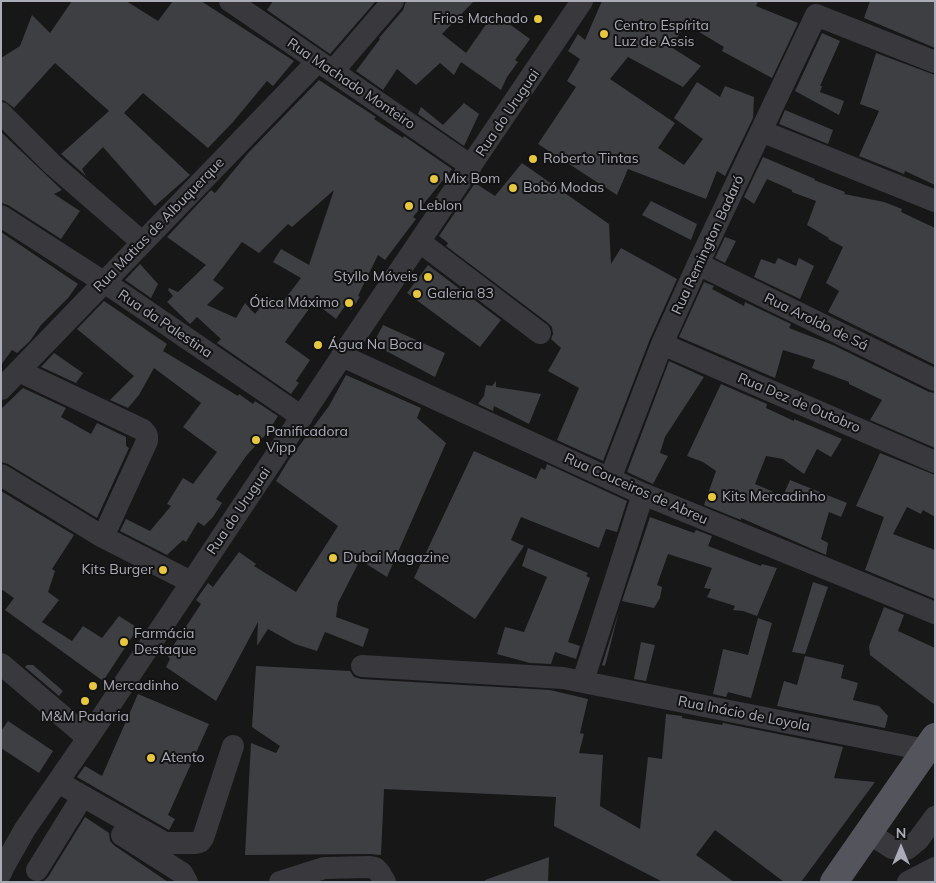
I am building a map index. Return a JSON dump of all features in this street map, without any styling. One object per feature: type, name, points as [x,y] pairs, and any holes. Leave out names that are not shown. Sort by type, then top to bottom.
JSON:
[{"type":"main road","points":[[834,882],[930,744]]},
{"type":"street","name":"Rua Machado Monteiro","points":[[230,1],[471,166]]},
{"type":"street","name":"Rua Matias de Albuquerque","points":[[1,389],[142,242],[393,1]]},
{"type":"street","name":"Rua do Uruguai","points":[[1,873],[25,829],[582,1]]},
{"type":"street","name":"Rua Remington Badaró","points":[[610,479],[662,344],[816,15],[935,62]]},
{"type":"street","points":[[1,113],[52,164],[142,242]]},
{"type":"street","points":[[762,131],[935,201]]},
{"type":"street","name":"Rua da Palestina","points":[[1,216],[302,417]]},
{"type":"street","points":[[420,242],[540,333]]},
{"type":"street","name":"Rua Aroldo de Sá","points":[[698,264],[935,380]]},
{"type":"street","name":"Rua Dez de Outobro","points":[[662,344],[935,462]]},
{"type":"street","name":"Rua Couceiros de Abreu","points":[[342,356],[642,494],[935,613]]},
{"type":"street","points":[[19,371],[143,430],[148,435],[104,537]]},
{"type":"street","points":[[1,475],[104,537],[191,582]]},
{"type":"street","points":[[573,680],[642,494]]},
{"type":"street","points":[[1,664],[88,738]]},
{"type":"street","name":"Rua Inácio de Loyola","points":[[362,666],[573,680],[930,744]]},
{"type":"street","points":[[54,786],[165,843],[200,842],[203,838],[233,746]]},
{"type":"street","points":[[54,786],[76,807],[182,873],[187,882]]},
{"type":"street","points":[[37,870],[76,807]]},
{"type":"street","points":[[869,833],[892,848],[907,848],[918,840],[935,817]]},
{"type":"street","points":[[280,882],[324,868],[370,867],[375,868],[385,882]]},
{"type":"street","points":[[908,882],[935,868]]},
{"type":"building","points":[[72,1],[126,1],[158,21],[173,1],[201,1],[294,61],[273,86],[267,81],[233,122],[208,148],[143,93],[124,113],[190,175],[155,206],[103,147],[82,169],[86,176],[61,154],[109,111],[55,63],[14,108],[1,100],[1,58],[20,46],[32,15],[50,33]]},
{"type":"building","points":[[273,1],[376,1],[330,54],[267,10]]},
{"type":"building","points":[[406,1],[474,1],[442,34],[466,53],[494,13],[530,39],[515,60],[518,62],[507,77],[501,90],[461,62],[454,75],[440,63],[416,85],[397,69],[383,90],[356,71],[379,38],[403,10]]},
{"type":"building","points":[[602,1],[758,1],[756,6],[798,23],[772,78],[722,51],[724,47],[686,24],[671,47],[701,66],[683,87],[628,57],[610,79],[675,123],[658,148],[684,165],[703,139],[674,118],[697,82],[720,97],[725,86],[754,97],[753,118],[725,176],[717,171],[706,199],[628,169],[617,195],[538,144],[576,87],[567,81],[580,59],[568,51],[578,34],[585,40]]},
{"type":"building","points":[[870,1],[935,1],[935,48],[864,18]]},
{"type":"building","points":[[822,33],[840,41],[820,86],[822,86],[820,92],[844,101],[839,115],[795,91]]},
{"type":"building","points":[[876,53],[935,75],[935,185],[905,171],[904,174],[859,156],[879,111],[860,104]]},
{"type":"building","points":[[319,80],[376,117],[374,119],[403,138],[404,136],[452,169],[413,217],[416,219],[385,260],[378,255],[358,296],[360,297],[351,310],[345,306],[336,319],[314,302],[285,342],[310,360],[296,381],[299,383],[291,394],[217,343],[221,339],[197,317],[190,324],[167,302],[173,296],[168,290],[169,288],[178,292],[206,265],[167,237],[211,190],[215,193],[249,152]],"holes":[[[334,190],[309,265],[281,249],[273,262],[301,278],[281,304],[268,297],[255,314],[245,303],[236,318],[207,305],[224,288],[213,280],[242,242],[259,253],[288,224],[292,227]]]},
{"type":"building","points":[[464,103],[479,114],[464,146],[418,114],[421,107],[443,125]]},
{"type":"building","points":[[785,110],[833,130],[828,144],[779,124]]},
{"type":"building","points":[[1,132],[62,190],[54,194],[80,211],[61,239],[8,205],[1,203]]},
{"type":"building","points":[[763,157],[845,192],[844,194],[884,202],[902,209],[901,212],[935,228],[935,365],[828,312],[839,291],[826,283],[843,247],[807,225],[816,201],[792,192],[792,190],[767,179],[754,204],[744,197]]},
{"type":"building","points":[[522,163],[609,224],[611,264],[621,248],[677,279],[650,339],[603,461],[557,440],[579,388],[548,371],[561,348],[551,339],[553,334],[552,327],[446,246],[448,243],[439,236],[475,183],[495,196]]},
{"type":"building","points":[[651,201],[697,224],[691,240],[642,215]]},
{"type":"building","points":[[1,232],[78,284],[68,298],[41,325],[30,341],[17,353],[12,350],[1,365]]},
{"type":"building","points":[[725,237],[736,241],[725,263],[715,258]]},
{"type":"building","points":[[778,258],[796,266],[799,258],[814,266],[800,299],[754,277],[761,259],[775,264]]},
{"type":"building","points":[[140,264],[158,284],[151,298],[125,280]]},
{"type":"building","points":[[428,265],[501,320],[480,347],[407,293]]},
{"type":"building","points":[[704,282],[714,286],[712,289],[744,306],[745,302],[791,324],[789,328],[833,345],[929,392],[935,393],[935,448],[870,420],[882,400],[849,384],[849,382],[812,368],[815,360],[783,350],[775,378],[679,337]]},
{"type":"building","points":[[104,301],[167,344],[163,351],[238,396],[239,394],[253,404],[255,401],[278,416],[268,432],[247,455],[216,499],[222,503],[213,517],[204,526],[198,522],[186,542],[183,540],[167,555],[120,531],[126,519],[150,531],[171,506],[167,504],[183,478],[193,484],[217,452],[183,427],[201,403],[154,368],[139,395],[128,408],[110,400],[134,376],[77,329]]},
{"type":"building","points":[[383,325],[445,353],[435,377],[373,344]]},
{"type":"building","points":[[54,353],[83,373],[76,383],[41,367]]},
{"type":"building","points":[[669,361],[704,377],[665,437],[660,453],[668,456],[653,484],[627,472]]},
{"type":"building","points":[[346,375],[421,408],[417,418],[446,443],[387,577],[360,560],[338,603],[336,617],[369,629],[363,647],[325,632],[317,651],[295,644],[268,629],[257,646],[258,622],[216,701],[166,667],[170,659],[167,655],[201,604],[196,600],[208,583],[213,587],[239,552],[256,564],[254,566],[296,592],[338,526],[276,481],[288,461],[329,406]]},
{"type":"building","points":[[496,381],[496,387],[541,394],[529,424],[494,406],[493,411],[478,404],[484,396],[486,385],[492,386]]},
{"type":"building","points":[[721,384],[767,404],[766,408],[794,421],[794,419],[842,439],[831,457],[817,449],[804,474],[783,459],[766,456],[755,484],[783,496],[790,480],[847,503],[841,517],[829,512],[821,539],[828,543],[826,555],[741,518],[741,520],[704,505],[716,471],[703,462],[687,456]]},
{"type":"building","points":[[23,388],[66,408],[61,417],[91,434],[97,423],[126,437],[126,446],[129,448],[97,518],[8,464],[1,462],[1,409]]},
{"type":"building","points":[[474,451],[536,479],[541,468],[545,470],[547,464],[627,501],[617,532],[606,529],[599,548],[521,517],[511,540],[524,546],[475,619],[414,578]]},
{"type":"building","points":[[880,453],[935,475],[935,517],[923,510],[921,514],[907,507],[893,534],[935,550],[935,599],[865,570],[884,517],[856,506]]},
{"type":"building","points":[[1,491],[74,535],[52,569],[55,571],[48,592],[59,600],[42,622],[72,641],[83,626],[102,638],[119,616],[138,628],[103,681],[5,610],[14,598],[1,589]]},
{"type":"building","points":[[650,517],[694,533],[696,530],[712,536],[708,546],[761,566],[762,564],[777,568],[757,616],[733,610],[735,606],[707,597],[711,589],[704,588],[712,568],[668,554],[657,585],[662,587],[660,598],[654,608],[622,601]]},
{"type":"building","points":[[528,548],[588,573],[586,576],[590,578],[568,642],[580,646],[576,659],[555,652],[551,664],[530,663],[497,654],[505,627],[524,632],[547,577],[522,566]]},
{"type":"building","points":[[813,582],[828,587],[805,654],[792,652]]},
{"type":"building","points":[[884,607],[904,615],[898,631],[935,648],[935,705],[870,655],[869,646]]},
{"type":"building","points":[[619,611],[605,666],[602,665]]},
{"type":"building","points":[[758,618],[772,623],[751,698],[728,692],[726,697],[713,694],[723,649],[748,655]]},
{"type":"building","points":[[641,642],[655,645],[646,681],[634,679]]},
{"type":"building","points":[[805,656],[844,665],[841,678],[858,683],[853,700],[879,706],[888,716],[885,728],[777,706],[784,681],[797,685]]},
{"type":"building","points":[[33,665],[63,691],[59,696],[25,667]]},
{"type":"building","points":[[256,666],[350,671],[354,677],[361,679],[550,690],[588,699],[580,733],[584,734],[579,753],[603,755],[600,806],[640,829],[648,757],[662,759],[666,714],[722,725],[723,723],[843,747],[834,778],[875,782],[801,882],[784,882],[715,830],[696,855],[734,882],[663,882],[554,826],[556,797],[384,789],[381,855],[245,855],[251,743],[276,753],[280,746],[252,727]]},
{"type":"building","points":[[138,694],[209,724],[168,815],[175,819],[169,830],[77,777],[85,766],[102,776]]},
{"type":"building","points":[[8,721],[53,751],[39,773],[1,748],[1,731]]},
{"type":"building","points":[[85,817],[109,833],[110,841],[115,846],[168,882],[43,882]]},
{"type":"building","points":[[549,857],[548,882],[485,882],[485,880]]},
{"type":"place","name":"Frios Machado","points":[[538,19]]},
{"type":"place","name":"Centro Espírita Luz de Assis","points":[[604,34]]},
{"type":"place","name":"Roberto Tintas","points":[[533,159]]},
{"type":"place","name":"Mix Bom","points":[[434,179]]},
{"type":"place","name":"Bobó Modas","points":[[513,188]]},
{"type":"place","name":"Leblon","points":[[409,206]]},
{"type":"place","name":"Styllo Móveis","points":[[428,277]]},
{"type":"place","name":"Galeria 83","points":[[417,294]]},
{"type":"place","name":"Ótica Máximo","points":[[349,303]]},
{"type":"place","name":"Água Na Boca","points":[[318,345]]},
{"type":"place","name":"Panificadora Vipp","points":[[256,440]]},
{"type":"place","name":"Kits Mercadinho","points":[[712,497]]},
{"type":"place","name":"Dubai Magazine","points":[[333,558]]},
{"type":"place","name":"Kits Burger","points":[[163,570]]},
{"type":"place","name":"Farmácia Destaque","points":[[124,642]]},
{"type":"place","name":"Mercadinho","points":[[93,686]]},
{"type":"place","name":"M&M Padaria","points":[[85,701]]},
{"type":"place","name":"Atento","points":[[151,758]]}]
